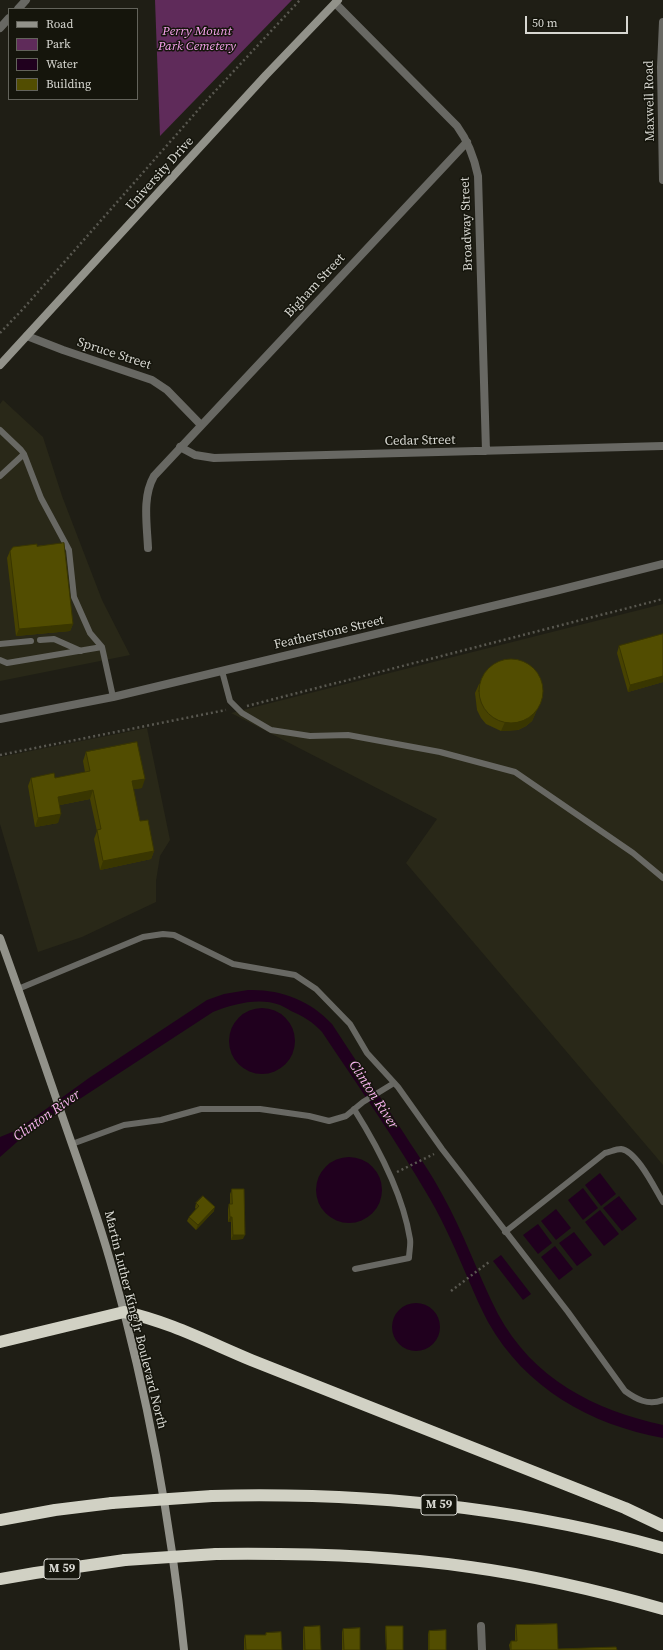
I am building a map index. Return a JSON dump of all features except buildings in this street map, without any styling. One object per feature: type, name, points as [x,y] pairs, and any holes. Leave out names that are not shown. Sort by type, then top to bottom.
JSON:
[{"type":"highway","points":[[0,1342],[124,1312],[145,1317],[625,1508],[663,1526]]},
{"type":"highway","name":"M 59","points":[[0,1520],[62,1509],[112,1503],[212,1496],[264,1495],[348,1497],[457,1507],[554,1522],[663,1548]]},
{"type":"highway","name":"M 59","points":[[0,1579],[35,1572],[125,1560],[216,1554],[304,1553],[470,1567],[590,1590],[663,1609]]},
{"type":"main road","name":"University Drive","points":[[0,365],[266,75],[336,1]]},
{"type":"main road","name":"Martin Luther King Jr Boulevard North","points":[[0,938],[100,1226],[124,1312],[140,1375],[162,1483],[174,1563],[184,1650]]},
{"type":"street","points":[[19,8],[26,0]]},
{"type":"street","name":"Broadway Street","points":[[336,1],[457,126],[467,142],[476,164],[478,176],[486,451]]},
{"type":"street","points":[[0,28],[8,19]]},
{"type":"street","name":"Maxwell Road","points":[[663,22],[661,82],[663,180]]},
{"type":"street","name":"Bigham Street","points":[[148,548],[146,499],[149,484],[157,472],[467,142]]},
{"type":"street","name":"Spruce Street","points":[[27,336],[63,350],[152,380],[167,390],[201,425]]},
{"type":"street","name":"Cedar Street","points":[[180,448],[195,455],[214,458],[663,446]]},
{"type":"street","name":"Featherstone Street","points":[[0,719],[113,697],[555,592],[663,564]]},
{"type":"street","points":[[481,1626],[482,1650]]},
{"type":"lane","points":[[0,430],[24,454],[40,498],[69,550],[74,597],[90,633],[102,647],[113,697]]},
{"type":"lane","points":[[0,476],[24,454]]},
{"type":"lane","points":[[40,640],[54,639],[81,651]]},
{"type":"lane","points":[[0,644],[31,641]]},
{"type":"lane","points":[[0,660],[7,663],[102,647]]},
{"type":"lane","points":[[222,671],[230,701],[242,713],[271,730],[310,736],[348,735],[440,752],[515,772],[626,848],[663,878]]},
{"type":"lane","points":[[18,989],[143,937],[163,934],[174,935],[233,964],[295,975],[316,989],[350,1024],[367,1053],[394,1083],[442,1149],[568,1312],[625,1391],[637,1400],[647,1402],[658,1402],[663,1400]]},
{"type":"lane","points":[[71,1141],[124,1125],[161,1120],[201,1109],[260,1108],[309,1116],[329,1121],[346,1116],[363,1102],[394,1083]]},
{"type":"lane","points":[[354,1109],[368,1131],[389,1175],[405,1216],[410,1241],[409,1258],[355,1269]]},
{"type":"lane","points":[[506,1232],[605,1153],[621,1149],[630,1154],[641,1166],[663,1202]]},
{"type":"path","points":[[0,333],[23,309],[206,101],[300,0]]},
{"type":"path","points":[[0,755],[238,708],[663,599]]},
{"type":"path","points":[[408,1168],[435,1153]]},
{"type":"path","points":[[451,1291],[489,1262]]},
{"type":"shaded area","points":[[3,400],[43,437],[62,496],[102,600],[130,655],[0,681],[0,404]]},
{"type":"shaded area","points":[[663,604],[663,1165],[406,863],[437,819],[231,713]]},
{"type":"shaded area","points":[[147,728],[170,840],[160,856],[156,881],[156,902],[82,937],[38,952],[0,824],[0,757]]},
{"type":"green space","name":"Perry Mount Park Cemetery","points":[[155,0],[292,0],[160,136]]},
{"type":"water","name":"Clinton River","points":[[248,990],[260,990],[283,994],[304,1002],[314,1008],[332,1024],[433,1179],[450,1209],[498,1314],[512,1337],[529,1357],[547,1374],[590,1400],[638,1419],[663,1425],[663,1438],[610,1424],[586,1413],[562,1400],[521,1366],[503,1345],[488,1322],[451,1239],[435,1209],[364,1094],[322,1032],[308,1020],[280,1005],[263,1002],[246,1002],[213,1012],[26,1134],[0,1157],[0,1137],[17,1130],[89,1078],[207,1000],[224,994]]},
{"type":"water","points":[[255,1008],[269,1008],[281,1013],[290,1022],[295,1034],[293,1054],[286,1065],[269,1074],[255,1074],[243,1069],[234,1060],[229,1048],[229,1034],[234,1022],[243,1013]]},
{"type":"water","points":[[349,1157],[362,1160],[372,1167],[379,1177],[382,1190],[379,1203],[372,1213],[362,1220],[349,1223],[336,1220],[326,1213],[319,1203],[316,1190],[319,1177],[326,1167],[336,1160]]},
{"type":"water","points":[[600,1173],[616,1194],[601,1206],[585,1185]]},
{"type":"water","points":[[583,1188],[598,1208],[583,1220],[568,1200]]},
{"type":"water","points":[[619,1196],[637,1219],[622,1231],[603,1208]]},
{"type":"water","points":[[556,1209],[571,1228],[556,1240],[541,1221]]},
{"type":"water","points":[[600,1210],[619,1234],[604,1246],[585,1222]]},
{"type":"water","points":[[538,1224],[552,1243],[538,1254],[523,1235]]},
{"type":"water","points":[[574,1232],[592,1255],[577,1266],[559,1243]]},
{"type":"water","points":[[555,1246],[573,1269],[559,1280],[541,1257]]},
{"type":"water","points":[[501,1255],[531,1294],[523,1300],[493,1261]]},
{"type":"water","points":[[416,1303],[425,1305],[433,1310],[438,1318],[440,1327],[438,1336],[433,1344],[425,1349],[416,1351],[407,1349],[399,1344],[394,1336],[392,1327],[394,1318],[399,1310],[407,1305]]}]
